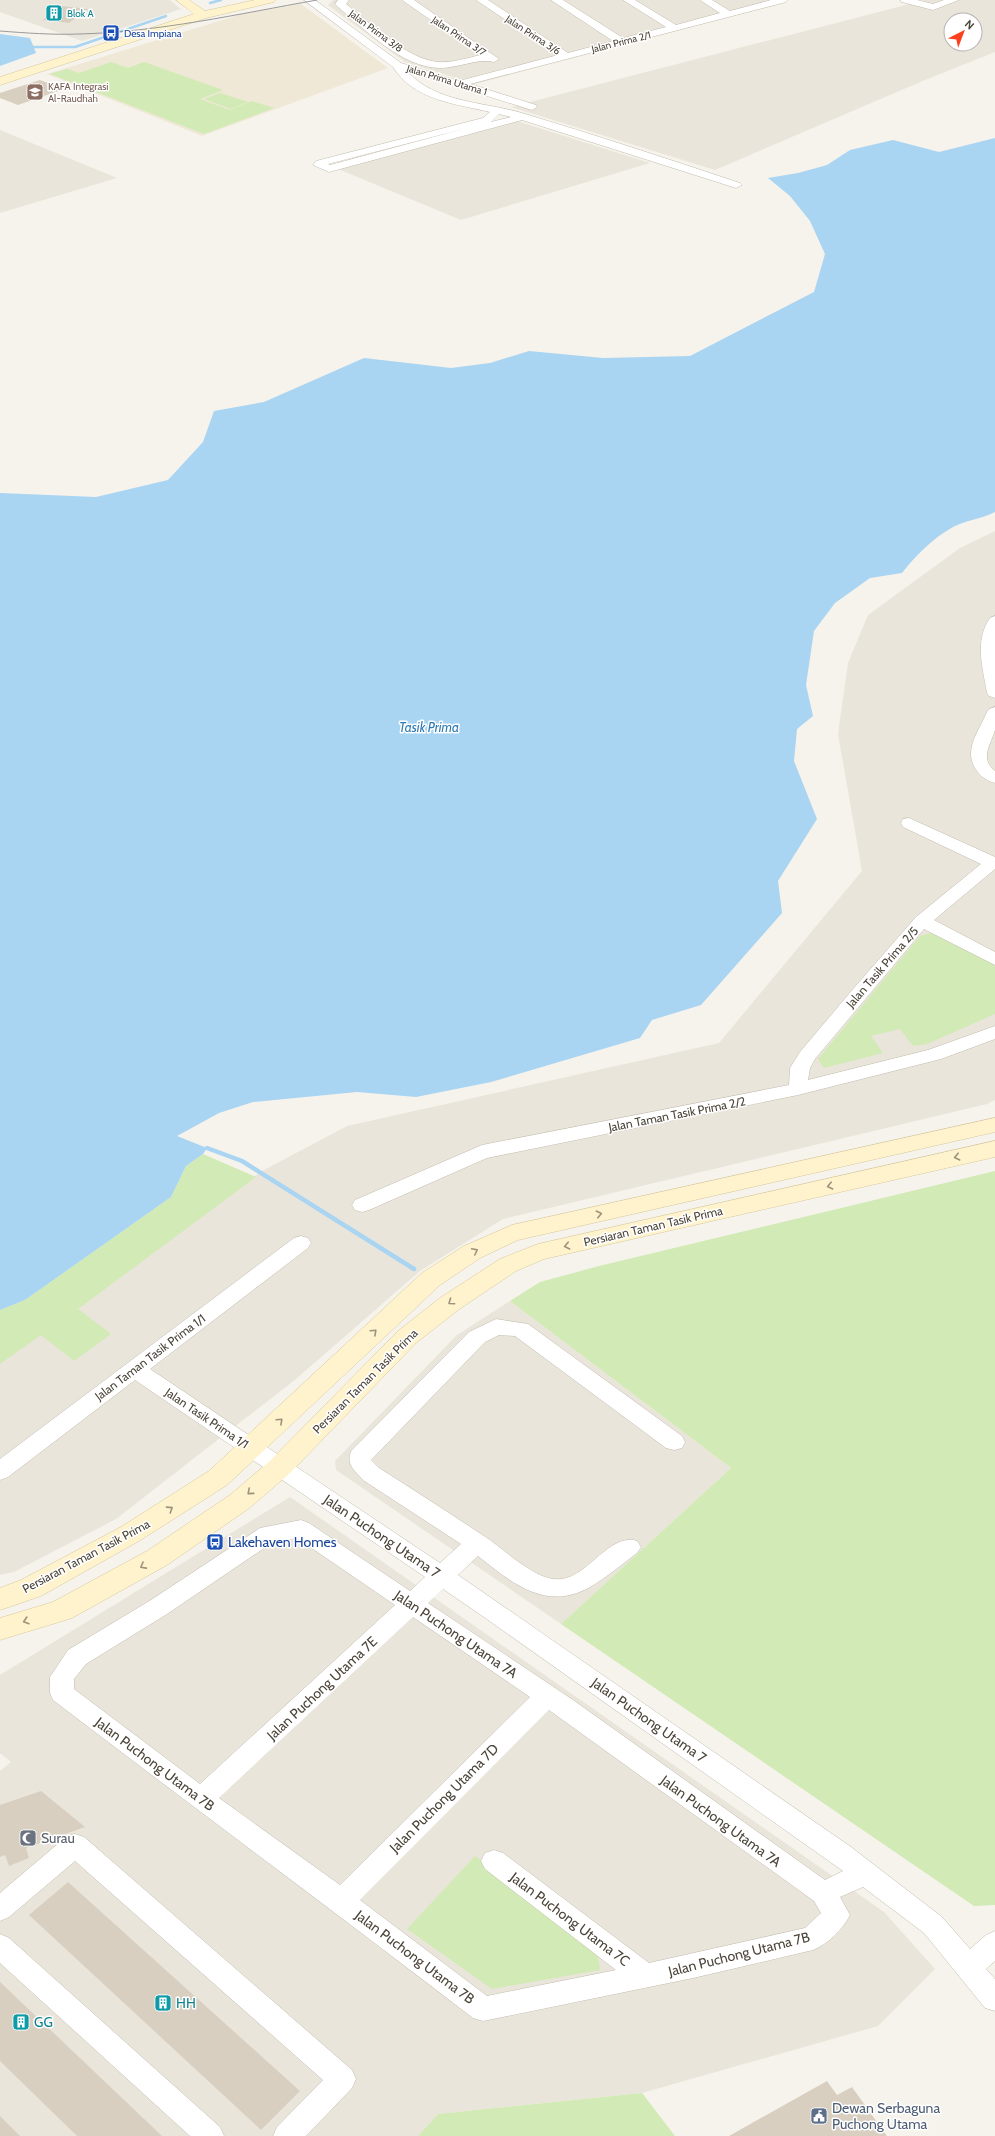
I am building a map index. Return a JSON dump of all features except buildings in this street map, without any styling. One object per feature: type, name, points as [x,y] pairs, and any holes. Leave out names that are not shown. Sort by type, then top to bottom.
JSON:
[{"type":"main road","points":[[0,76],[177,17],[192,8],[219,6],[244,0]]},
{"type":"main road","points":[[0,81],[192,8],[270,0]]},
{"type":"main road","name":"Persiaran Taman Tasik Prima","points":[[0,1599],[31,1588],[130,1534],[218,1478],[431,1279],[472,1252],[512,1233],[995,1125]]},
{"type":"main road","name":"Persiaran Taman Tasik Prima","points":[[0,1629],[62,1610],[157,1558],[239,1502],[280,1467],[407,1337],[449,1304],[508,1265],[538,1252],[995,1148]]},
{"type":"street","name":"Jalan Prima Utama 1","points":[[309,0],[397,65],[532,107]]},
{"type":"street","name":"Jalan Prima 3/8","points":[[344,0],[340,4],[384,40],[420,62],[439,65],[488,56]]},
{"type":"street","name":"Jalan Prima 3/7","points":[[407,0],[488,56],[512,70]]},
{"type":"street","name":"Jalan Prima 3/6","points":[[481,0],[566,56]]},
{"type":"street","points":[[556,0],[622,42]]},
{"type":"street","points":[[628,0],[675,28]]},
{"type":"street","points":[[705,0],[728,14]]},
{"type":"street","name":"Jalan Prima 2/1","points":[[459,84],[779,0]]},
{"type":"street","points":[[905,0],[933,7],[954,0]]},
{"type":"street","points":[[397,65],[400,71],[434,95],[520,116],[736,185]]},
{"type":"street","points":[[410,69],[408,73],[427,84],[509,110],[520,116]]},
{"type":"street","points":[[487,120],[496,111]]},
{"type":"street","points":[[520,116],[329,169],[318,164],[487,120],[520,116]]},
{"type":"street","points":[[995,621],[987,643],[995,693]]},
{"type":"street","points":[[995,712],[978,748],[977,759],[989,775],[995,778]]},
{"type":"street","points":[[910,823],[994,864]]},
{"type":"street","name":"Jalan Tasik Prima 2/5","points":[[798,1089],[800,1068],[807,1056],[922,921],[994,864]]},
{"type":"street","points":[[922,921],[995,959]]},
{"type":"street","name":"Jalan Taman Tasik Prima 2/2","points":[[362,1205],[482,1152],[798,1089],[934,1055],[995,1032]]},
{"type":"street","name":"Jalan Taman Tasik Prima 1/1","points":[[0,1471],[301,1243]]},
{"type":"street","points":[[629,1547],[581,1580],[564,1588],[541,1586],[521,1575],[371,1474],[360,1462],[360,1456],[477,1337],[496,1326],[520,1329],[674,1442]]},
{"type":"street","name":"Jalan Tasik Prima 1/1","points":[[134,1369],[280,1467]]},
{"type":"street","name":"Jalan Puchong Utama 7","points":[[280,1467],[442,1576],[836,1850],[933,1925],[995,1999]]},
{"type":"street","name":"Jalan Puchong Utama 7A","points":[[77,1657],[159,1607],[268,1534],[301,1529],[547,1696],[823,1893]]},
{"type":"street","name":"Jalan Puchong Utama 7E","points":[[201,1799],[477,1544]]},
{"type":"street","name":"Jalan Puchong Utama 7B","points":[[77,1657],[62,1677],[62,1693],[201,1799],[341,1901],[483,2009],[645,1976],[813,1938],[837,1915],[823,1893]]},
{"type":"street","name":"Jalan Puchong Utama 7D","points":[[341,1901],[547,1696]]},
{"type":"street","points":[[0,1909],[75,1845],[342,2080],[287,2136]]},
{"type":"street","name":"Jalan Puchong Utama 7C","points":[[494,1861],[645,1976]]},
{"type":"street","points":[[823,1893],[866,1873]]},
{"type":"street","points":[[969,1968],[995,1943]]},
{"type":"street","points":[[0,1946],[210,2136]]},
{"type":"shaded area","name":"Desa Impiana","points":[[0,0],[170,0],[181,9],[82,41],[0,12]]},
{"type":"shaded area","points":[[333,0],[767,0],[776,5],[475,84],[405,62],[328,5]]},
{"type":"shaded area","points":[[925,0],[995,0],[995,52],[925,80],[715,170],[511,107]]},
{"type":"shaded area","points":[[301,4],[388,68],[202,136],[47,74],[242,14]]},
{"type":"shaded area","points":[[517,121],[650,163],[461,220],[338,169]]},
{"type":"shaded area","points":[[0,130],[117,178],[0,213]]},
{"type":"shaded area","points":[[995,531],[995,1100],[987,1104],[503,1219],[420,1271],[296,1379],[116,1519],[14,1572],[0,1575],[0,1357],[262,1171],[347,1126],[719,1043],[862,871],[838,734],[848,663],[868,615],[960,548]]},
{"type":"shaded area","points":[[510,1301],[731,1468],[561,1624],[336,1470],[335,1461],[457,1335]]},
{"type":"shaded area","points":[[290,1497],[884,1912],[935,1969],[878,2026],[642,2093],[438,2114],[418,2136],[0,2136],[0,1771],[11,1762],[0,1753],[0,1675]]},
{"type":"green space","points":[[111,62],[128,68],[144,62],[223,90],[200,99],[230,110],[252,101],[274,108],[204,134],[50,74],[67,69],[79,73]]},
{"type":"green space","points":[[220,93],[248,102],[231,109],[204,99]]},
{"type":"green space","points":[[931,933],[995,964],[995,1014],[927,1044],[913,1046],[900,1029],[871,1036],[883,1053],[824,1068],[818,1059],[920,936]]},
{"type":"green space","points":[[203,1154],[256,1177],[78,1309],[111,1334],[74,1361],[41,1335],[0,1364],[0,1310],[25,1300],[171,1197],[186,1166]]},
{"type":"green space","points":[[995,1171],[995,1905],[974,1906],[561,1624],[731,1468],[510,1301],[540,1282],[599,1266]]},
{"type":"green space","points":[[475,1856],[597,1951],[600,1970],[492,1989],[407,1929]]},
{"type":"green space","points":[[642,2093],[675,2136],[418,2136],[438,2114]]},
{"type":"water","points":[[0,34],[30,38],[36,53],[0,66]]},
{"type":"water","name":"Tasik Prima","points":[[995,138],[995,512],[963,523],[946,531],[925,547],[902,573],[870,578],[835,603],[814,631],[806,685],[813,716],[797,729],[794,761],[817,819],[778,881],[782,913],[701,1005],[652,1020],[640,1038],[491,1082],[416,1097],[357,1092],[253,1102],[219,1113],[177,1136],[207,1148],[203,1154],[186,1166],[171,1197],[25,1300],[0,1310],[0,493],[96,497],[168,480],[203,442],[214,411],[264,402],[364,358],[451,368],[490,363],[529,351],[603,358],[690,356],[814,292],[825,254],[810,221],[790,196],[768,178],[798,173],[827,165],[850,150],[893,140],[939,152]]},
{"type":"waterway","points":[[210,3],[221,0]]},
{"type":"waterway","points":[[27,47],[75,47],[166,16]]},
{"type":"waterway","points":[[207,1148],[242,1161],[414,1269]]},
{"type":"tram line","points":[[0,31],[40,34],[109,33],[198,22],[317,0]]},
{"type":"place","name":"Blok A","points":[[54,13]]},
{"type":"place","name":"Desa Impiana","points":[[111,33]]},
{"type":"place","name":"KAFA Integrasi Al-Raudhah","points":[[35,92]]},
{"type":"place","name":"Lakehaven Homes","points":[[215,1542]]},
{"type":"place","name":"Surau","points":[[28,1838]]},
{"type":"place","name":"HH","points":[[163,2003]]},
{"type":"place","name":"GG","points":[[21,2022]]},
{"type":"place","name":"Dewan Serbaguna Puchong Utama","points":[[819,2116]]}]
